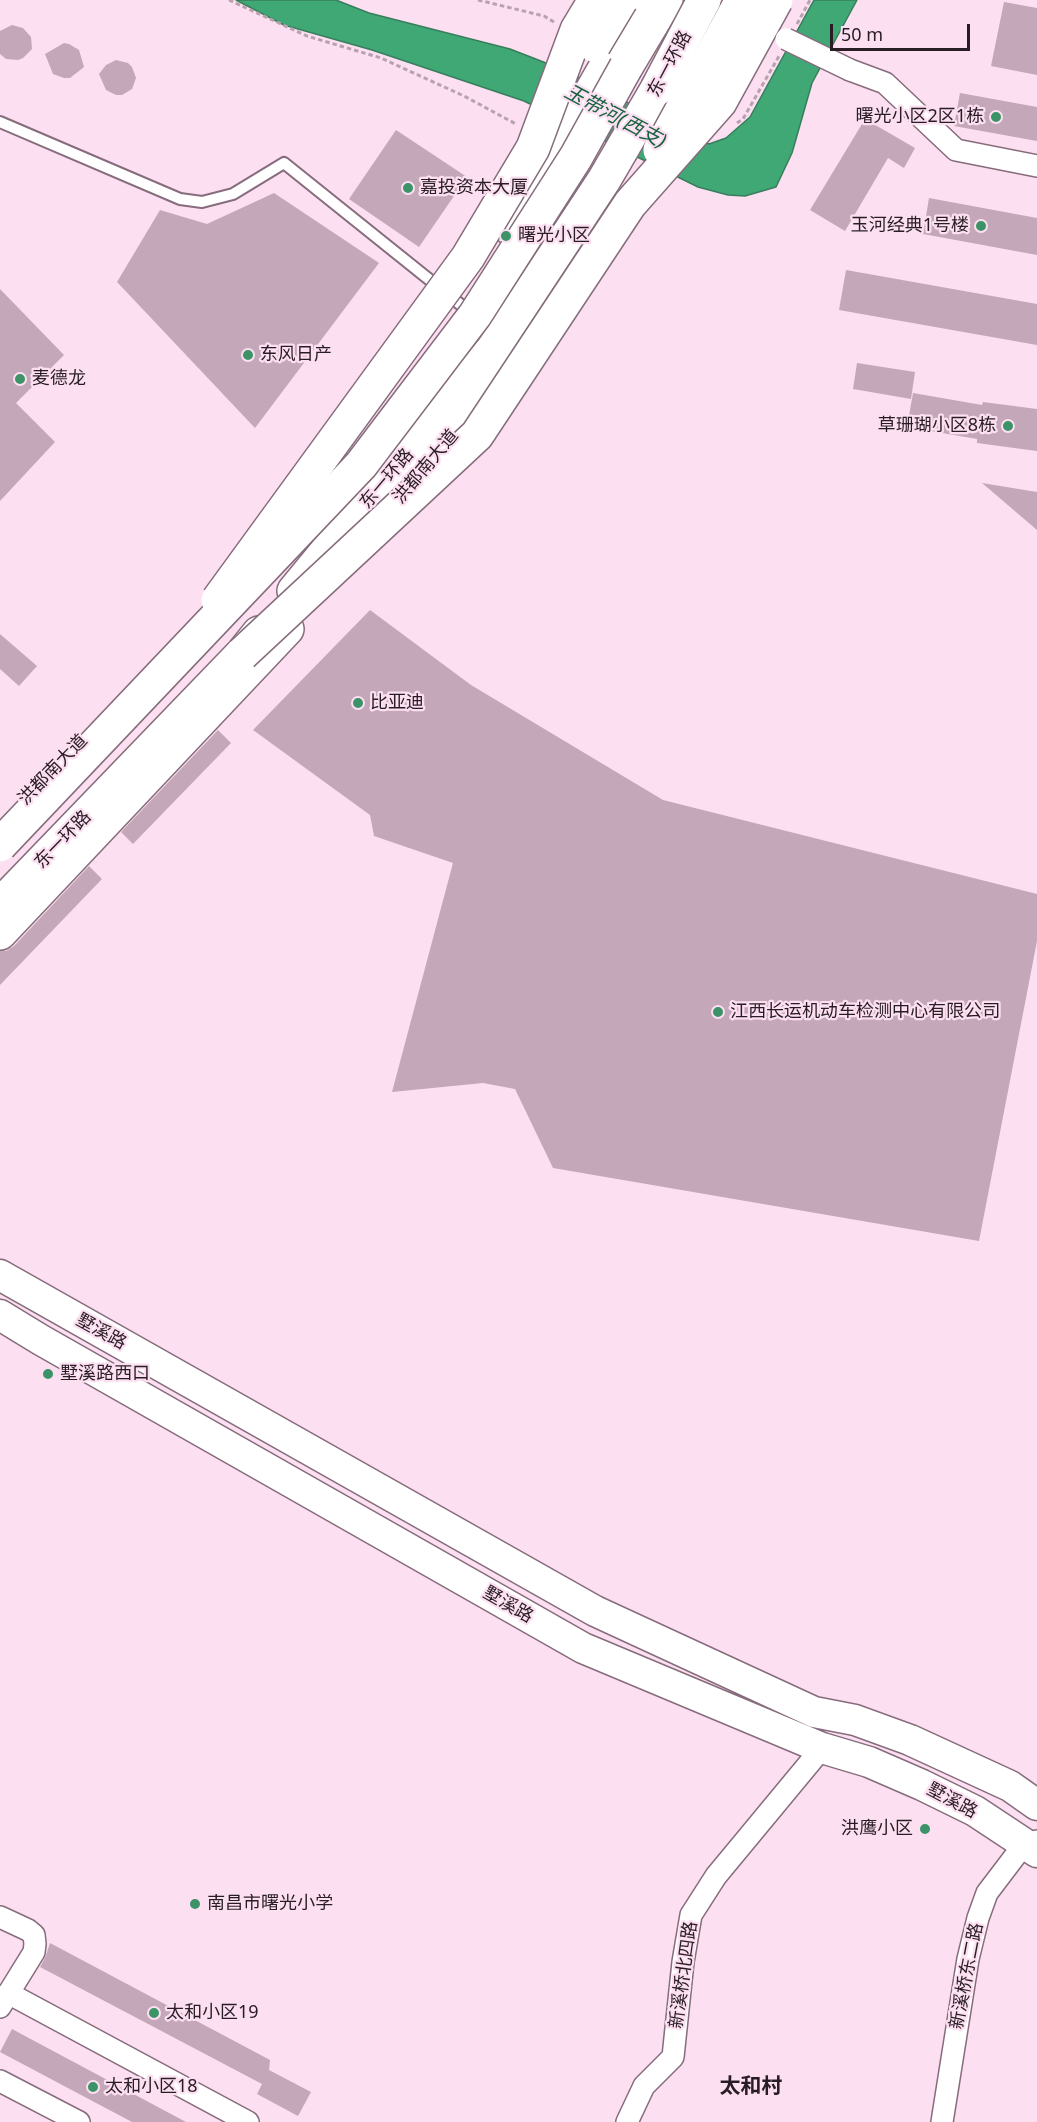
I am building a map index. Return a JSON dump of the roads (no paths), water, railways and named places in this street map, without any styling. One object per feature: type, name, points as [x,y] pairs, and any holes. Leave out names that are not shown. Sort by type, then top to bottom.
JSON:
[{"type":"main road","points":[[538,141],[577,30],[595,0]]},
{"type":"main road","points":[[162,675],[468,257],[621,0]]},
{"type":"main road","name":"洪都南大道","points":[[0,825],[268,550],[385,416],[431,352],[466,309],[538,141],[610,59],[644,0]]},
{"type":"main road","name":"东一环路","points":[[0,845],[361,465],[475,315],[576,157],[666,0]]},
{"type":"main road","points":[[625,201],[720,102],[776,0]]},
{"type":"main road","points":[[242,654],[477,435],[625,201],[726,3]]},
{"type":"main road","name":"洪都南大道","points":[[0,933],[267,652],[445,447],[515,356],[625,201],[726,3]]},
{"type":"main road","name":"东一环路","points":[[0,905],[242,654],[493,350],[604,180],[657,89],[726,3]]},
{"type":"street","points":[[726,3],[786,39],[850,70],[885,83],[956,150],[1037,166]]},
{"type":"street","name":"墅溪路","points":[[0,1275],[595,1611],[814,1712],[855,1720],[910,1740],[1010,1786],[1037,1805]]},
{"type":"street","name":"墅溪路","points":[[0,1315],[583,1648],[822,1748],[869,1762],[922,1785],[975,1811],[1033,1845]]},
{"type":"street","name":"新溪桥北四路","points":[[627,2122],[644,2086],[673,2057],[683,1962],[691,1915],[716,1876],[822,1748]]},
{"type":"street","name":"新溪桥东二路","points":[[942,2122],[968,1959],[978,1918],[987,1893],[1033,1845]]},
{"type":"street","points":[[0,1917],[34,1935],[33,1952],[4,2000],[248,2122]]},
{"type":"street","points":[[0,2081],[79,2122]]},
{"type":"lane","points":[[0,122],[180,199],[202,202],[232,194],[284,163],[466,309]]},
{"type":"water","name":"玉带河(西支)","points":[[236,0],[336,0],[369,13],[510,49],[564,70],[709,144],[726,138],[750,117],[814,0],[857,0],[812,83],[792,153],[776,187],[745,196],[728,195],[698,187],[524,101],[372,50],[284,25]]},
{"type":"place","name":"曙光小区2区1栋","points":[[996,117]]},
{"type":"place","name":"嘉投资本大厦","points":[[408,188]]},
{"type":"place","name":"玉河经典1号楼","points":[[981,226]]},
{"type":"place","name":"曙光小区","points":[[506,236]]},
{"type":"place","name":"东风日产","points":[[248,355]]},
{"type":"place","name":"麦德龙","points":[[20,379]]},
{"type":"place","name":"草珊瑚小区8栋","points":[[1008,426]]},
{"type":"place","name":"比亚迪","points":[[358,703]]},
{"type":"place","name":"江西长运机动车检测中心有限公司","points":[[718,1012]]},
{"type":"place","name":"墅溪路西口","points":[[48,1374]]},
{"type":"place","name":"洪鹰小区","points":[[925,1829]]},
{"type":"place","name":"南昌市曙光小学","points":[[195,1904]]},
{"type":"place","name":"太和小区19","points":[[154,2013]]},
{"type":"place","name":"太和小区18","points":[[93,2087]]},
{"type":"district","name":"太和村","points":[[751,2087]]}]
